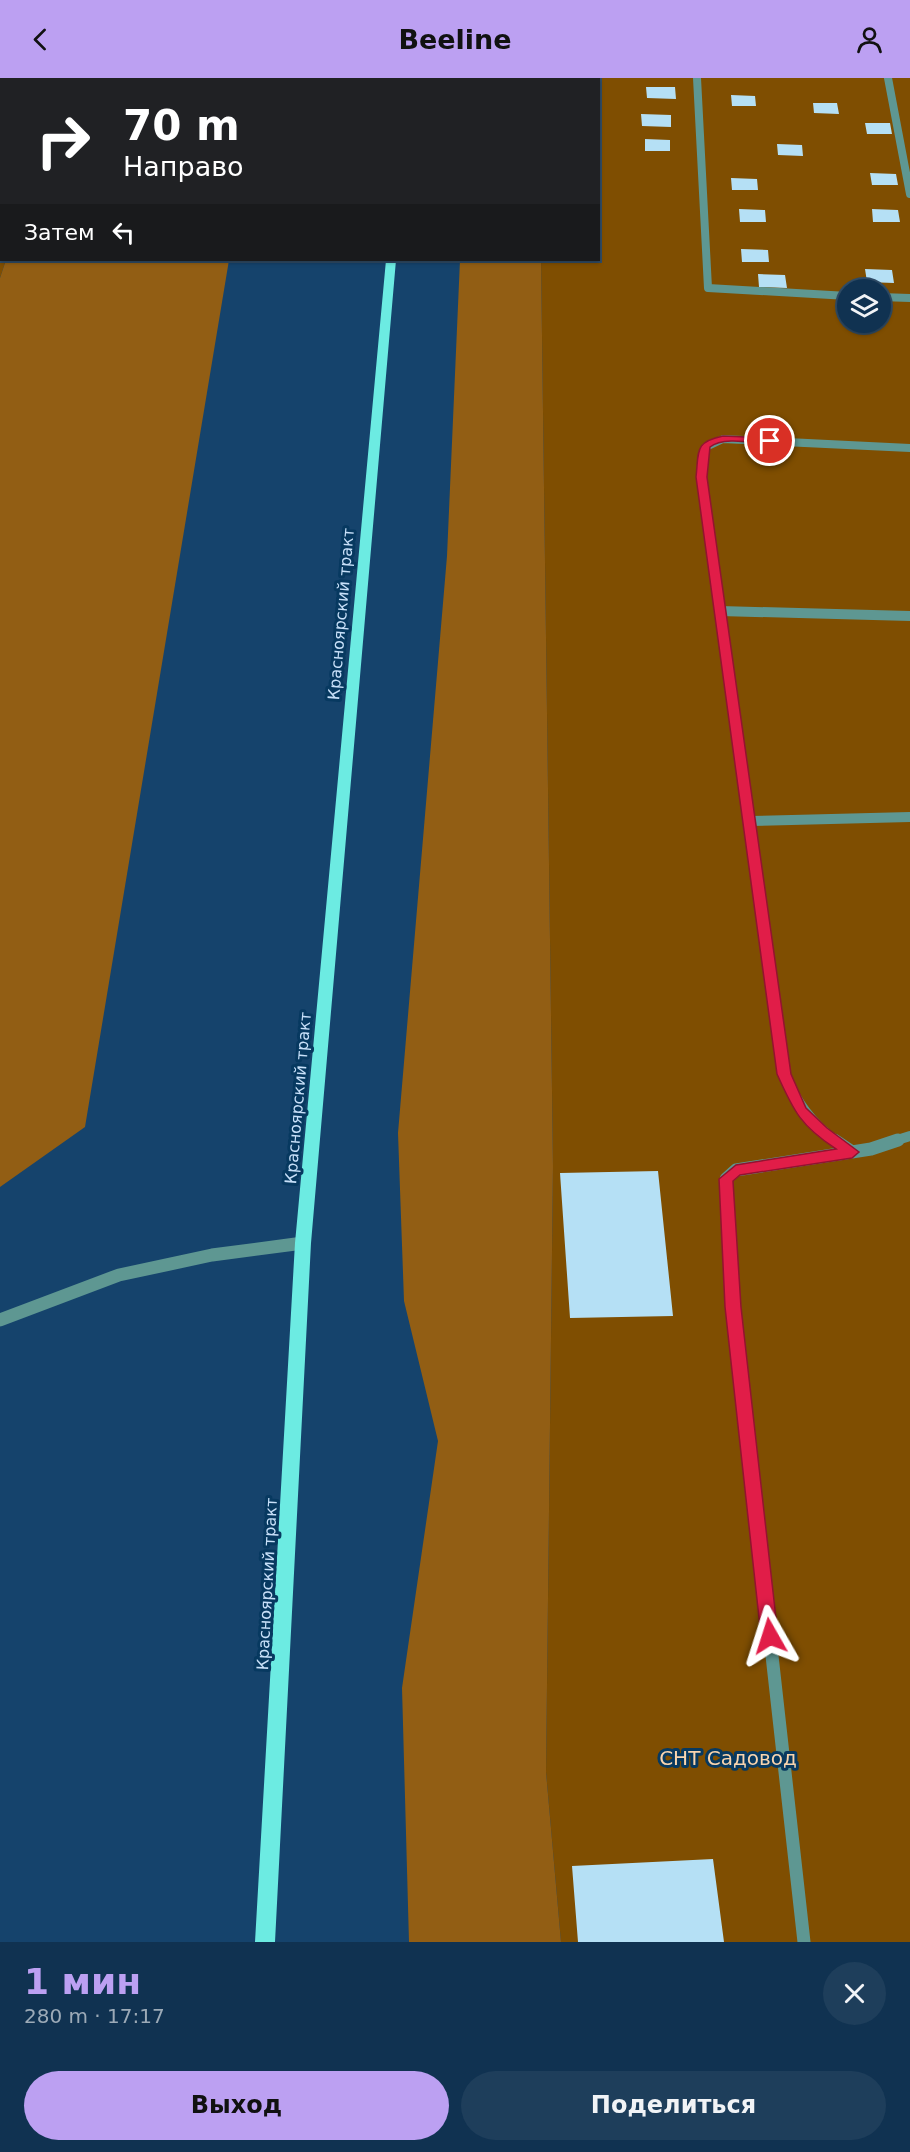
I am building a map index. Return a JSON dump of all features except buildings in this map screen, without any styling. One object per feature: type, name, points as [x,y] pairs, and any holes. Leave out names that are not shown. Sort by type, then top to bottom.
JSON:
[{"type":"main road","name":"Красноярский тракт","points":[[265,1942],[303,1243],[391,261]]},
{"type":"street","points":[[698,78],[708,288],[837,295]]},
{"type":"street","points":[[888,78],[910,194]]},
{"type":"street","points":[[891,297],[910,298]]},
{"type":"street","points":[[852,1152],[822,1132],[801,1112],[784,1074],[702,477],[704,446],[709,442],[723,439],[910,448]]},
{"type":"street","points":[[720,611],[910,616]]},
{"type":"street","points":[[749,822],[910,817]]},
{"type":"street","points":[[804,1942],[734,1319],[726,1179],[736,1170],[871,1149],[910,1136]]},
{"type":"street","points":[[0,1320],[118,1275],[212,1255],[303,1243]]},
{"type":"green space","name":"СНТ Садовод","points":[[600,78],[910,78],[910,1942],[561,1942],[546,1772],[553,1166],[541,261],[600,261]]},
{"type":"green space","points":[[0,261],[6,261],[0,278]]},
{"type":"shaded area","points":[[6,261],[229,261],[85,1127],[0,1187],[0,278]]},
{"type":"shaded area","points":[[460,261],[541,261],[553,1166],[546,1772],[561,1942],[409,1942],[402,1688],[438,1441],[404,1301],[398,1133],[447,556]]},
{"type":"route","points":[[770,441],[723,439],[709,442],[704,446],[702,477],[784,1074],[801,1112],[822,1132],[852,1152],[736,1170],[726,1179],[733,1307],[770,1636]]}]
